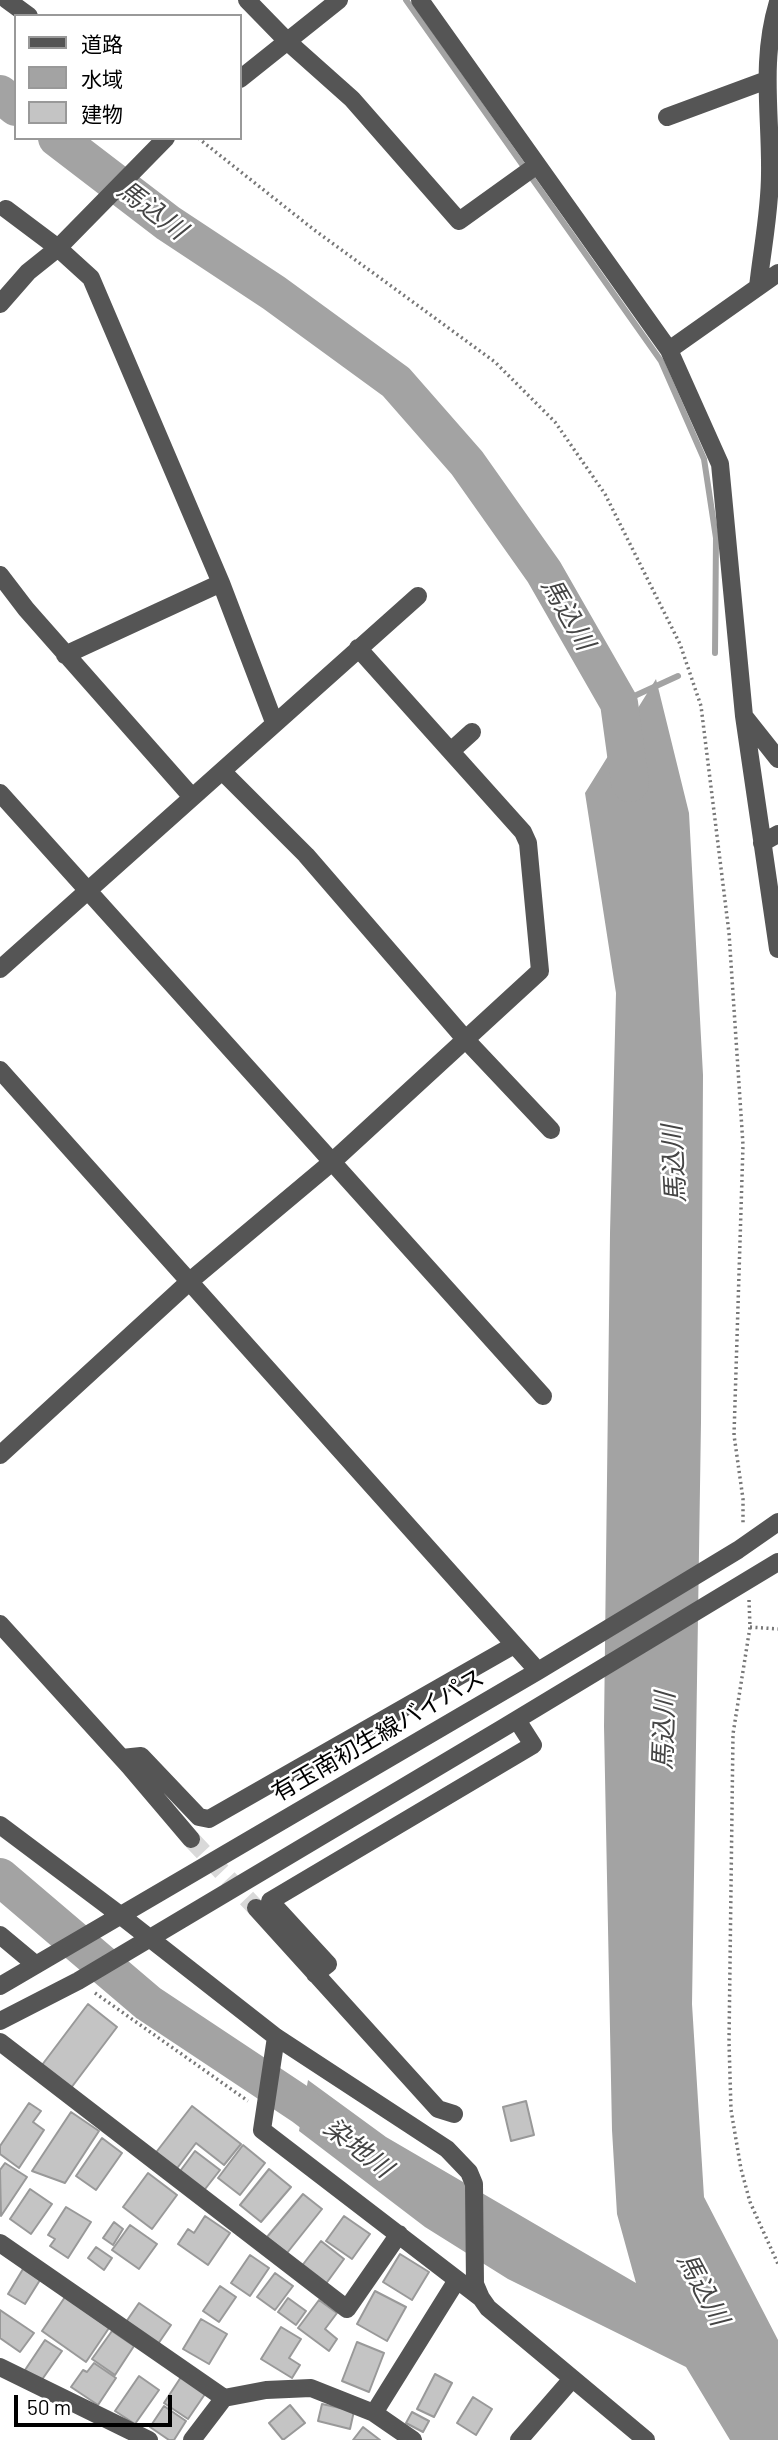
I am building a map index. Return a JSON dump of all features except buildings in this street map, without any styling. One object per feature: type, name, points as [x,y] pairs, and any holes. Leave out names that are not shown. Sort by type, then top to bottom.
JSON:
[{"type":"street","points":[[7,0],[26,14]]},
{"type":"street","points":[[247,0],[288,42],[352,99],[459,221],[537,166]]},
{"type":"street","points":[[242,77],[339,0]]},
{"type":"street","points":[[420,0],[669,350],[720,464],[744,716],[778,948]]},
{"type":"street","points":[[758,287],[771,177],[767,80],[769,34],[778,2]]},
{"type":"street","points":[[667,117],[767,80]]},
{"type":"street","points":[[0,304],[28,272],[58,247],[164,140]]},
{"type":"street","points":[[6,209],[58,247],[91,278],[221,583],[274,722]]},
{"type":"street","points":[[669,350],[778,273]]},
{"type":"street","points":[[0,575],[65,655],[192,797]]},
{"type":"street","points":[[65,655],[221,583]]},
{"type":"street","points":[[0,970],[274,722],[418,596]]},
{"type":"street","points":[[0,1455],[190,1281],[332,1161],[538,975],[541,966],[528,842],[523,832],[358,648]]},
{"type":"street","points":[[744,716],[778,760]]},
{"type":"street","points":[[451,751],[472,732]]},
{"type":"street","points":[[222,771],[306,855],[466,1040],[551,1130]]},
{"type":"street","points":[[0,793],[543,1396]]},
{"type":"street","points":[[762,844],[778,834]]},
{"type":"street","points":[[0,1070],[538,1671]]},
{"type":"street","name":"有玉南初生線バイパス","points":[[0,1986],[538,1671],[741,1548],[778,1522]]},
{"type":"street","points":[[0,2021],[85,1985],[142,1942],[778,1562]]},
{"type":"street","points":[[0,1624],[122,1758],[191,1839]]},
{"type":"street","points":[[122,1758],[141,1756],[199,1817],[209,1819],[514,1644]]},
{"type":"street","points":[[315,1974],[328,1964],[270,1901],[533,1745],[517,1720]]},
{"type":"street","points":[[0,1825],[142,1942],[276,2037],[447,2149],[469,2172],[474,2184],[475,2284],[481,2298],[488,2308],[646,2440]]},
{"type":"street","points":[[256,1908],[438,2109],[454,2114]]},
{"type":"street","points":[[0,1935],[42,1961]]},
{"type":"street","points":[[276,2037],[262,2130],[481,2298]]},
{"type":"street","points":[[0,2042],[346,2309],[398,2234]]},
{"type":"street","points":[[0,2243],[224,2399]]},
{"type":"street","points":[[374,2413],[457,2280]]},
{"type":"street","points":[[0,2367],[149,2440]]},
{"type":"street","points":[[519,2440],[572,2379]]},
{"type":"street","points":[[192,2440],[224,2399],[266,2390],[311,2388],[374,2413],[413,2440]]},
{"type":"path","points":[[201,140],[313,229],[495,362],[555,422],[605,494],[680,644],[701,706],[729,933],[743,1145],[734,1435],[743,1499],[741,1548]]},
{"type":"path","points":[[778,1629],[750,1627],[733,1734],[729,2042],[731,2110],[741,2169],[750,2202],[778,2264]]},
{"type":"path","points":[[85,1985],[264,2112]]},
{"type":"water","points":[[656,679],[689,813],[703,1075],[701,1422],[692,2004],[704,2197],[778,2340],[778,2440],[730,2440],[686,2367],[508,2279],[425,2227],[299,2131],[308,2080],[386,2137],[636,2283],[617,2214],[612,2130],[604,1726],[616,993],[585,793]]},
{"type":"waterway","points":[[406,0],[661,361],[704,459],[716,538],[715,653]]},
{"type":"waterway","name":"馬込川","points":[[0,94],[14,105]]},
{"type":"waterway","name":"馬込川","points":[[60,140],[168,223],[274,293],[396,382],[467,463],[544,572],[619,703],[630,783]]},
{"type":"waterway","points":[[619,703],[678,676]]},
{"type":"waterway","name":"染地川","points":[[0,1877],[148,2003],[303,2106],[345,2138]]},
{"type":"tunnel","points":[[191,1839],[256,1908]]}]
